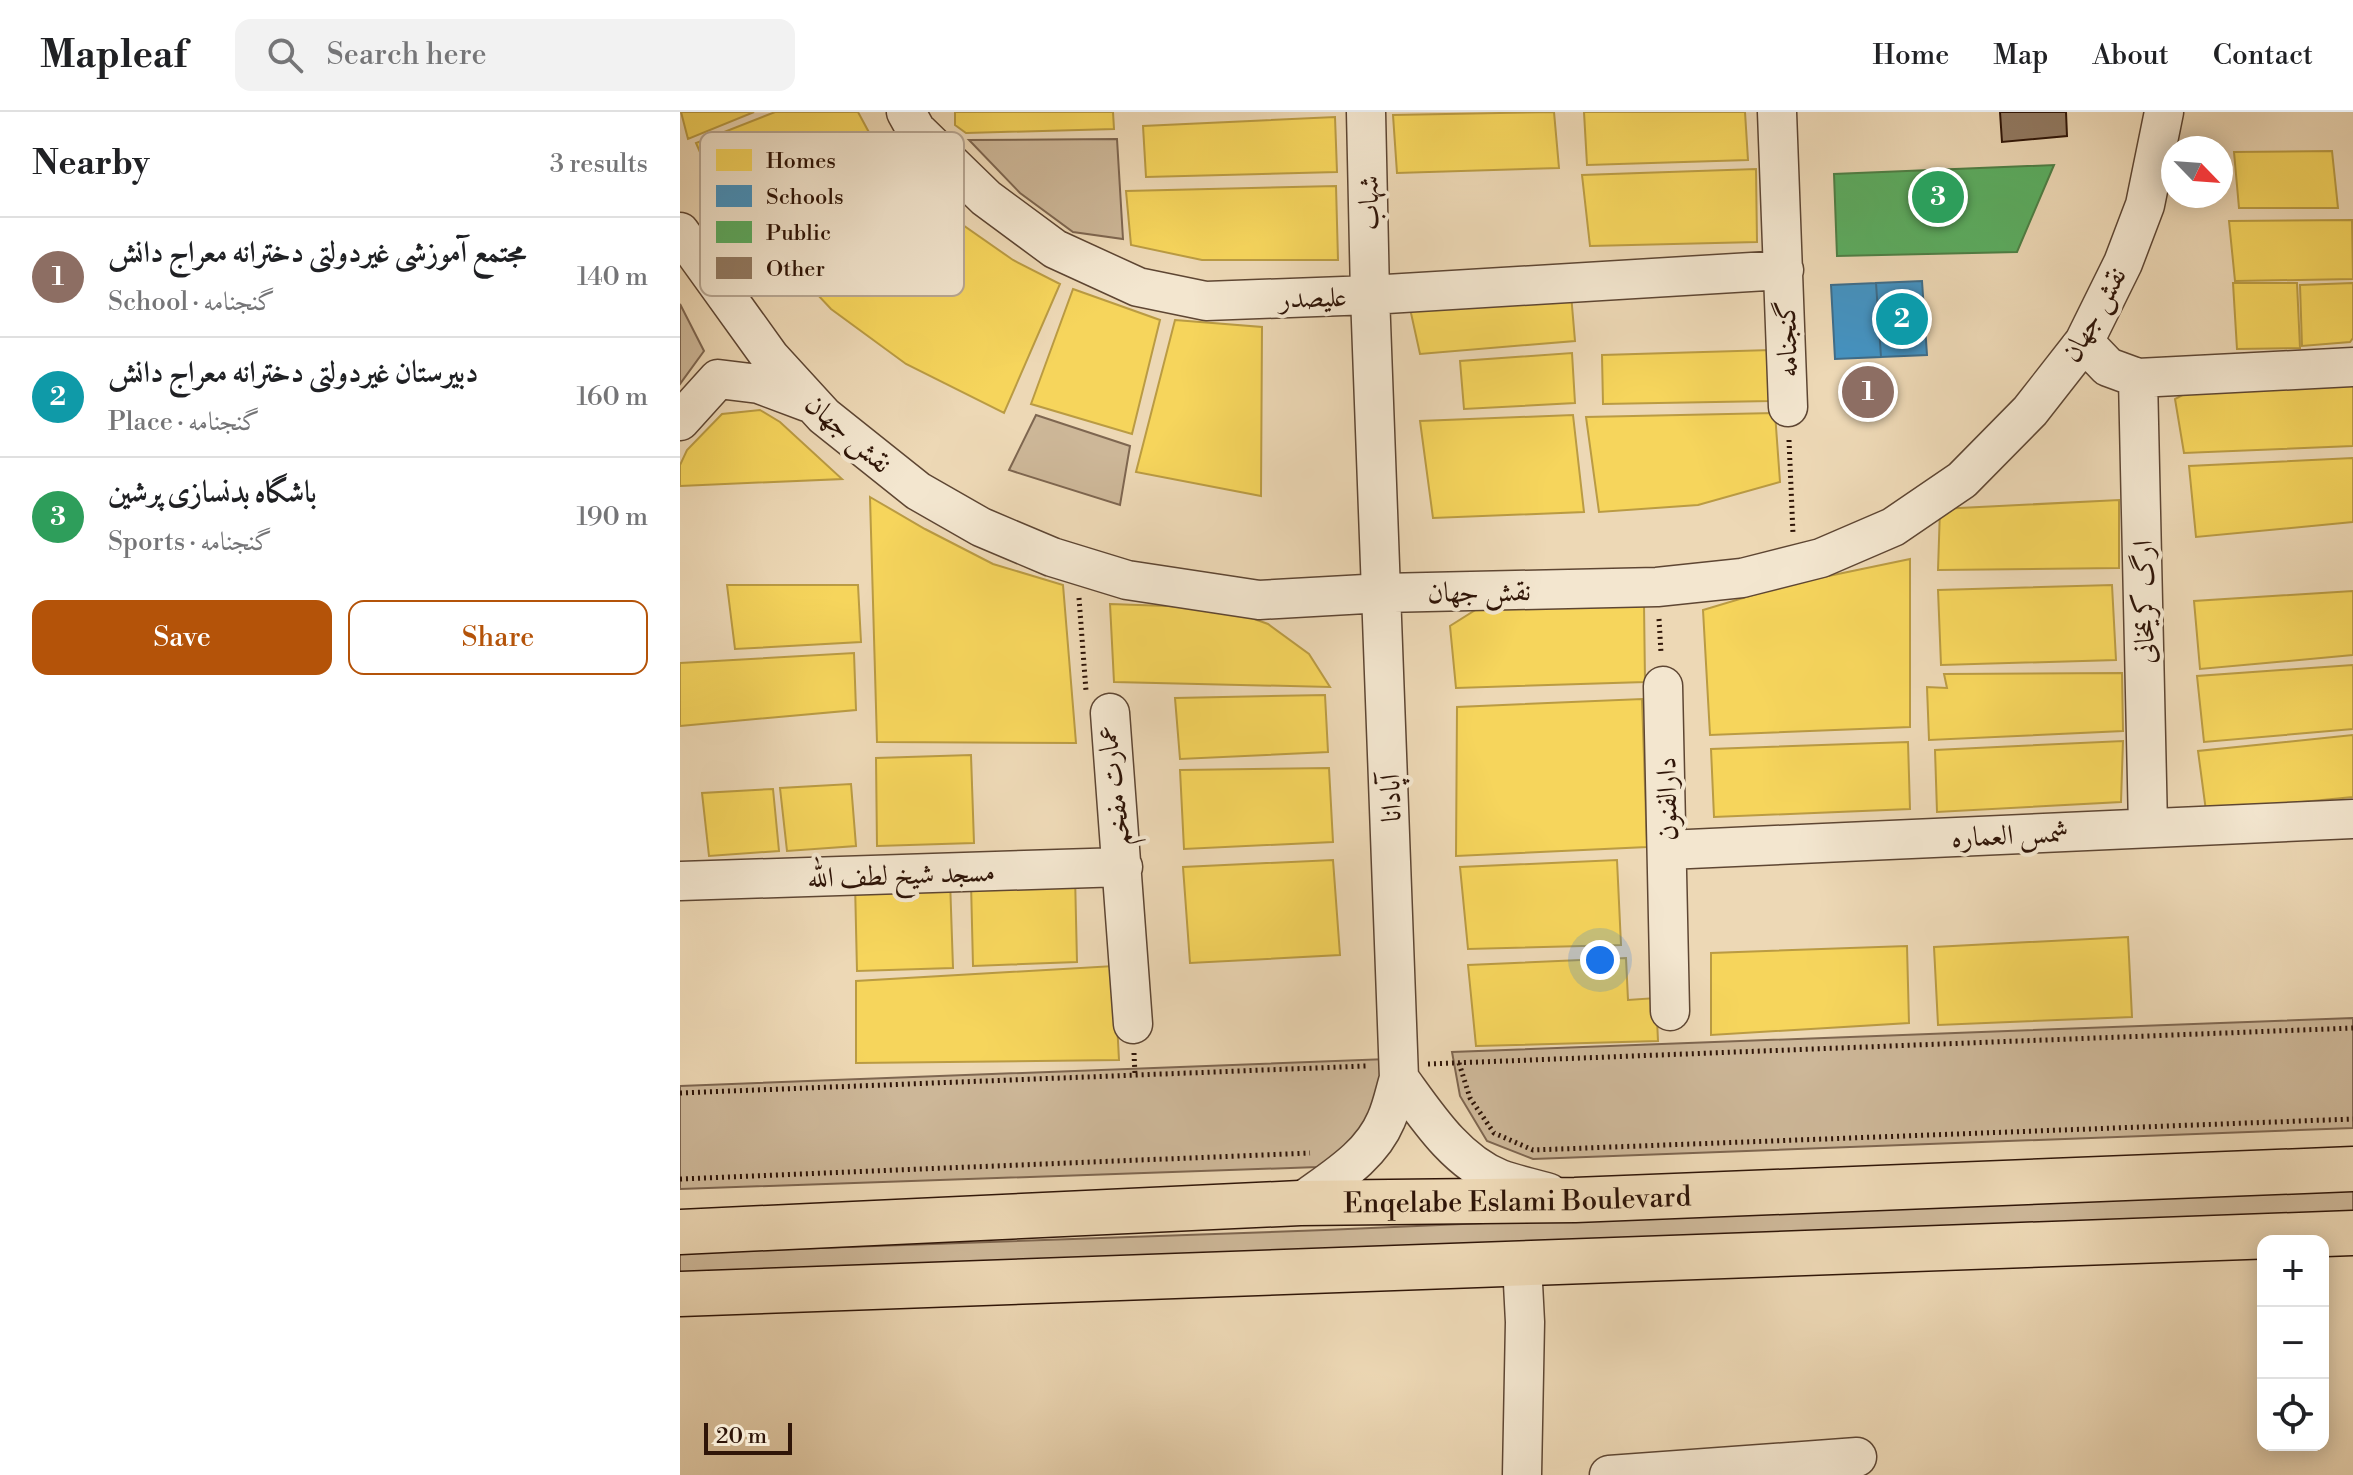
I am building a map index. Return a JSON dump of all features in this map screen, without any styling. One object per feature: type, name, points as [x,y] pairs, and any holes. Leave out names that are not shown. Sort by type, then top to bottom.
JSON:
[{"type":"main road","name":"Enqelabe Eslami Boulevard","points":[[680,1232],[1300,1203],[1575,1200],[2353,1169]]},
{"type":"main road","points":[[680,1294],[2353,1233]]},
{"type":"street","name":"علیصدر","points":[[906,112],[918,132]]},
{"type":"street","name":"شهاب","points":[[1366,112],[1370,295]]},
{"type":"street","name":"گنجنامه","points":[[1777,112],[1788,407]]},
{"type":"street","name":"نقش جهان","points":[[726,296],[770,357],[824,416],[918,491],[981,527],[1077,565],[1127,580],[1259,600],[1383,593],[1657,587],[1742,578],[1821,558],[1893,527],[1962,480],[2030,411],[2084,342],[2123,263],[2145,205],[2164,112]]},
{"type":"street","name":"علیصدر","points":[[964,177],[986,198],[1055,249],[1138,287],[1206,301],[1370,295],[1784,270]]},
{"type":"street","name":"نقش جهان","points":[[680,232],[700,260]]},
{"type":"street","name":"آپادانا","points":[[1300,1203],[1372,1146],[1386,1120],[1399,1072],[1370,295]]},
{"type":"street","points":[[2084,342],[2108,367],[2138,378],[2353,367]]},
{"type":"street","name":"ارگ کریمخانی","points":[[2138,378],[2148,827]]},
{"type":"street","points":[[680,421],[718,379],[759,384],[814,405]]},
{"type":"street","name":"دارالفنون","points":[[1663,686],[1670,1011]]},
{"type":"street","name":"عمارت مفخم","points":[[1110,713],[1133,1024]]},
{"type":"street","name":"شمس العماره","points":[[1667,850],[2353,819]]},
{"type":"street","name":"مسجد شیخ لطف الله","points":[[680,881],[1123,867]]},
{"type":"street","points":[[1399,1072],[1428,1117],[1459,1153],[1499,1179],[1575,1200]]},
{"type":"street","points":[[1522,1264],[1525,1322],[1522,1475]]},
{"type":"street","points":[[1609,1475],[1857,1457]]},
{"type":"path","name":"گنجنامه","points":[[1788,407],[1794,565]]},
{"type":"path","name":"عمارت مفخم","points":[[1077,565],[1087,714],[1110,713]]},
{"type":"path","points":[[1657,587],[1663,686]]},
{"type":"path","points":[[680,1093],[1399,1072],[1459,1063],[2353,1028]]},
{"type":"path","points":[[1459,1063],[1470,1098],[1494,1133],[1533,1150],[2353,1119]]},
{"type":"path","points":[[680,1179],[1315,1153]]},
{"type":"shaded area","points":[[1117,139],[1123,239],[1073,232],[1020,193],[969,140]]},
{"type":"shaded area","points":[[680,304],[704,351],[680,384]]},
{"type":"shaded area","points":[[1036,415],[1130,446],[1120,505],[1009,470]]},
{"type":"shaded area","points":[[2353,1018],[2353,1128],[1533,1159],[1487,1141],[1460,1096],[1452,1052]]},
{"type":"shaded area","points":[[1387,1059],[1361,1136],[1318,1167],[680,1189],[680,1086]]},
{"type":"shaded area","points":[[2353,1185],[2353,1216],[680,1280],[680,1253],[1325,1230]]},
{"type":"building: Homes","points":[[681,112],[754,112],[700,132],[688,139]]},
{"type":"building: Homes","points":[[775,112],[858,112],[869,132],[724,132]]},
{"type":"building: Homes","points":[[955,112],[1113,112],[1114,129],[966,133],[955,125]]},
{"type":"building: Homes","points":[[1554,112],[1559,168],[1397,173],[1393,115]]},
{"type":"building: Homes","points":[[1584,112],[1745,112],[1748,160],[1587,165]]},
{"type":"building: Homes","points":[[1335,117],[1337,172],[1146,177],[1143,126]]},
{"type":"building: Homes","points":[[2332,151],[2338,208],[2239,208],[2234,152]]},
{"type":"building: Homes","points":[[1756,169],[1757,242],[1590,246],[1582,175]]},
{"type":"building: Homes","points":[[1336,186],[1338,260],[1202,260],[1131,245],[1126,191]]},
{"type":"building: Homes","points":[[2352,220],[2353,279],[2235,281],[2229,221]]},
{"type":"building: Homes","points":[[964,226],[1013,260],[1060,284],[1004,413],[906,364],[831,309],[819,296],[964,296]]},
{"type":"building: Homes","points":[[2233,283],[2297,283],[2300,348],[2237,349]]},
{"type":"building: Homes","points":[[2353,283],[2353,338],[2350,342],[2302,346],[2300,285]]},
{"type":"building: Homes","points":[[1073,289],[1160,320],[1132,434],[1031,404]]},
{"type":"building: Homes","points":[[1571,294],[1575,341],[1420,354],[1409,304]]},
{"type":"building: Homes","points":[[1175,320],[1262,327],[1261,496],[1136,472]]},
{"type":"building: Homes","points":[[1771,350],[1771,401],[1603,404],[1602,355]]},
{"type":"building: Homes","points":[[1572,353],[1575,403],[1464,409],[1460,361]]},
{"type":"building: Homes","points":[[2353,382],[2353,446],[2184,453],[2175,399],[2199,386]]},
{"type":"building: Homes","points":[[760,410],[780,422],[842,479],[680,486],[680,465],[687,450],[722,414]]},
{"type":"building: Homes","points":[[1775,413],[1780,482],[1698,505],[1599,512],[1586,417]]},
{"type":"building: Homes","points":[[1573,415],[1584,512],[1433,518],[1420,421]]},
{"type":"building: Homes","points":[[2353,458],[2353,522],[2196,537],[2189,466]]},
{"type":"building: Homes","points":[[870,497],[993,564],[1063,585],[1076,743],[877,742]]},
{"type":"building: Homes","points":[[2119,500],[2119,568],[1938,570],[1940,509]]},
{"type":"building: Homes","points":[[1910,559],[1910,727],[1710,735],[1703,610],[1790,584]]},
{"type":"building: Homes","points":[[727,585],[858,585],[861,642],[735,649]]},
{"type":"building: Homes","points":[[2112,585],[2116,660],[1941,665],[1938,590]]},
{"type":"building: Homes","points":[[2353,591],[2353,655],[2200,669],[2194,601]]},
{"type":"building: Homes","points":[[1110,604],[1224,608],[1268,624],[1309,654],[1330,687],[1114,682]]},
{"type":"building: Homes","points":[[1644,604],[1645,682],[1456,688],[1450,626],[1477,609]]},
{"type":"building: Homes","points":[[854,653],[856,710],[680,726],[680,663]]},
{"type":"building: Homes","points":[[2353,665],[2353,729],[2204,742],[2197,676]]},
{"type":"building: Homes","points":[[2122,673],[2123,731],[1929,740],[1927,687],[1947,688],[1944,674]]},
{"type":"building: Homes","points":[[1325,695],[1328,752],[1180,759],[1175,698]]},
{"type":"building: Homes","points":[[1642,699],[1647,847],[1456,856],[1457,707]]},
{"type":"building: Homes","points":[[2353,735],[2353,797],[2206,811],[2198,751]]},
{"type":"building: Homes","points":[[2123,741],[2121,802],[1937,812],[1935,750]]},
{"type":"building: Homes","points":[[1908,742],[1910,809],[1714,817],[1711,749]]},
{"type":"building: Homes","points":[[971,755],[974,843],[877,846],[876,758]]},
{"type":"building: Homes","points":[[1329,768],[1333,842],[1184,849],[1180,770]]},
{"type":"building: Homes","points":[[851,784],[856,846],[787,851],[780,788]]},
{"type":"building: Homes","points":[[773,789],[779,851],[709,856],[702,793]]},
{"type":"building: Homes","points":[[1333,860],[1340,955],[1190,963],[1183,867]]},
{"type":"building: Homes","points":[[1617,860],[1621,945],[1468,949],[1460,867]]},
{"type":"building: Homes","points":[[1075,875],[1077,962],[973,966],[971,883]]},
{"type":"building: Homes","points":[[950,880],[953,968],[857,971],[855,883]]},
{"type":"building: Homes","points":[[2128,937],[2132,1017],[1938,1025],[1934,947]]},
{"type":"building: Homes","points":[[1907,946],[1909,1023],[1711,1035],[1711,953]]},
{"type":"building: Homes","points":[[1626,958],[1628,1000],[1656,998],[1658,1041],[1476,1046],[1468,965]]},
{"type":"building: Homes","points":[[1114,966],[1119,1060],[856,1063],[856,981]]},
{"type":"building: Schools","points":[[1922,281],[1927,355],[1881,357],[1876,283]]},
{"type":"building: Schools","points":[[1876,283],[1881,357],[1835,359],[1831,285]]},
{"type":"building: Public","points":[[2054,165],[2017,252],[1837,256],[1834,174]]},
{"type":"building: Other","points":[[2000,112],[2066,112],[2067,136],[2002,142]]},
{"type":"place","name":"باشگاه بدنسازی پرشین","points":[[1938,197]]},
{"type":"place","name":"دبیرستان غیردولتی دخترانه معراج دانش","points":[[1902,319]]},
{"type":"place","name":"مجتمع آموزشی غیردولتی دخترانه معراج دانش","points":[[1868,392]]}]
